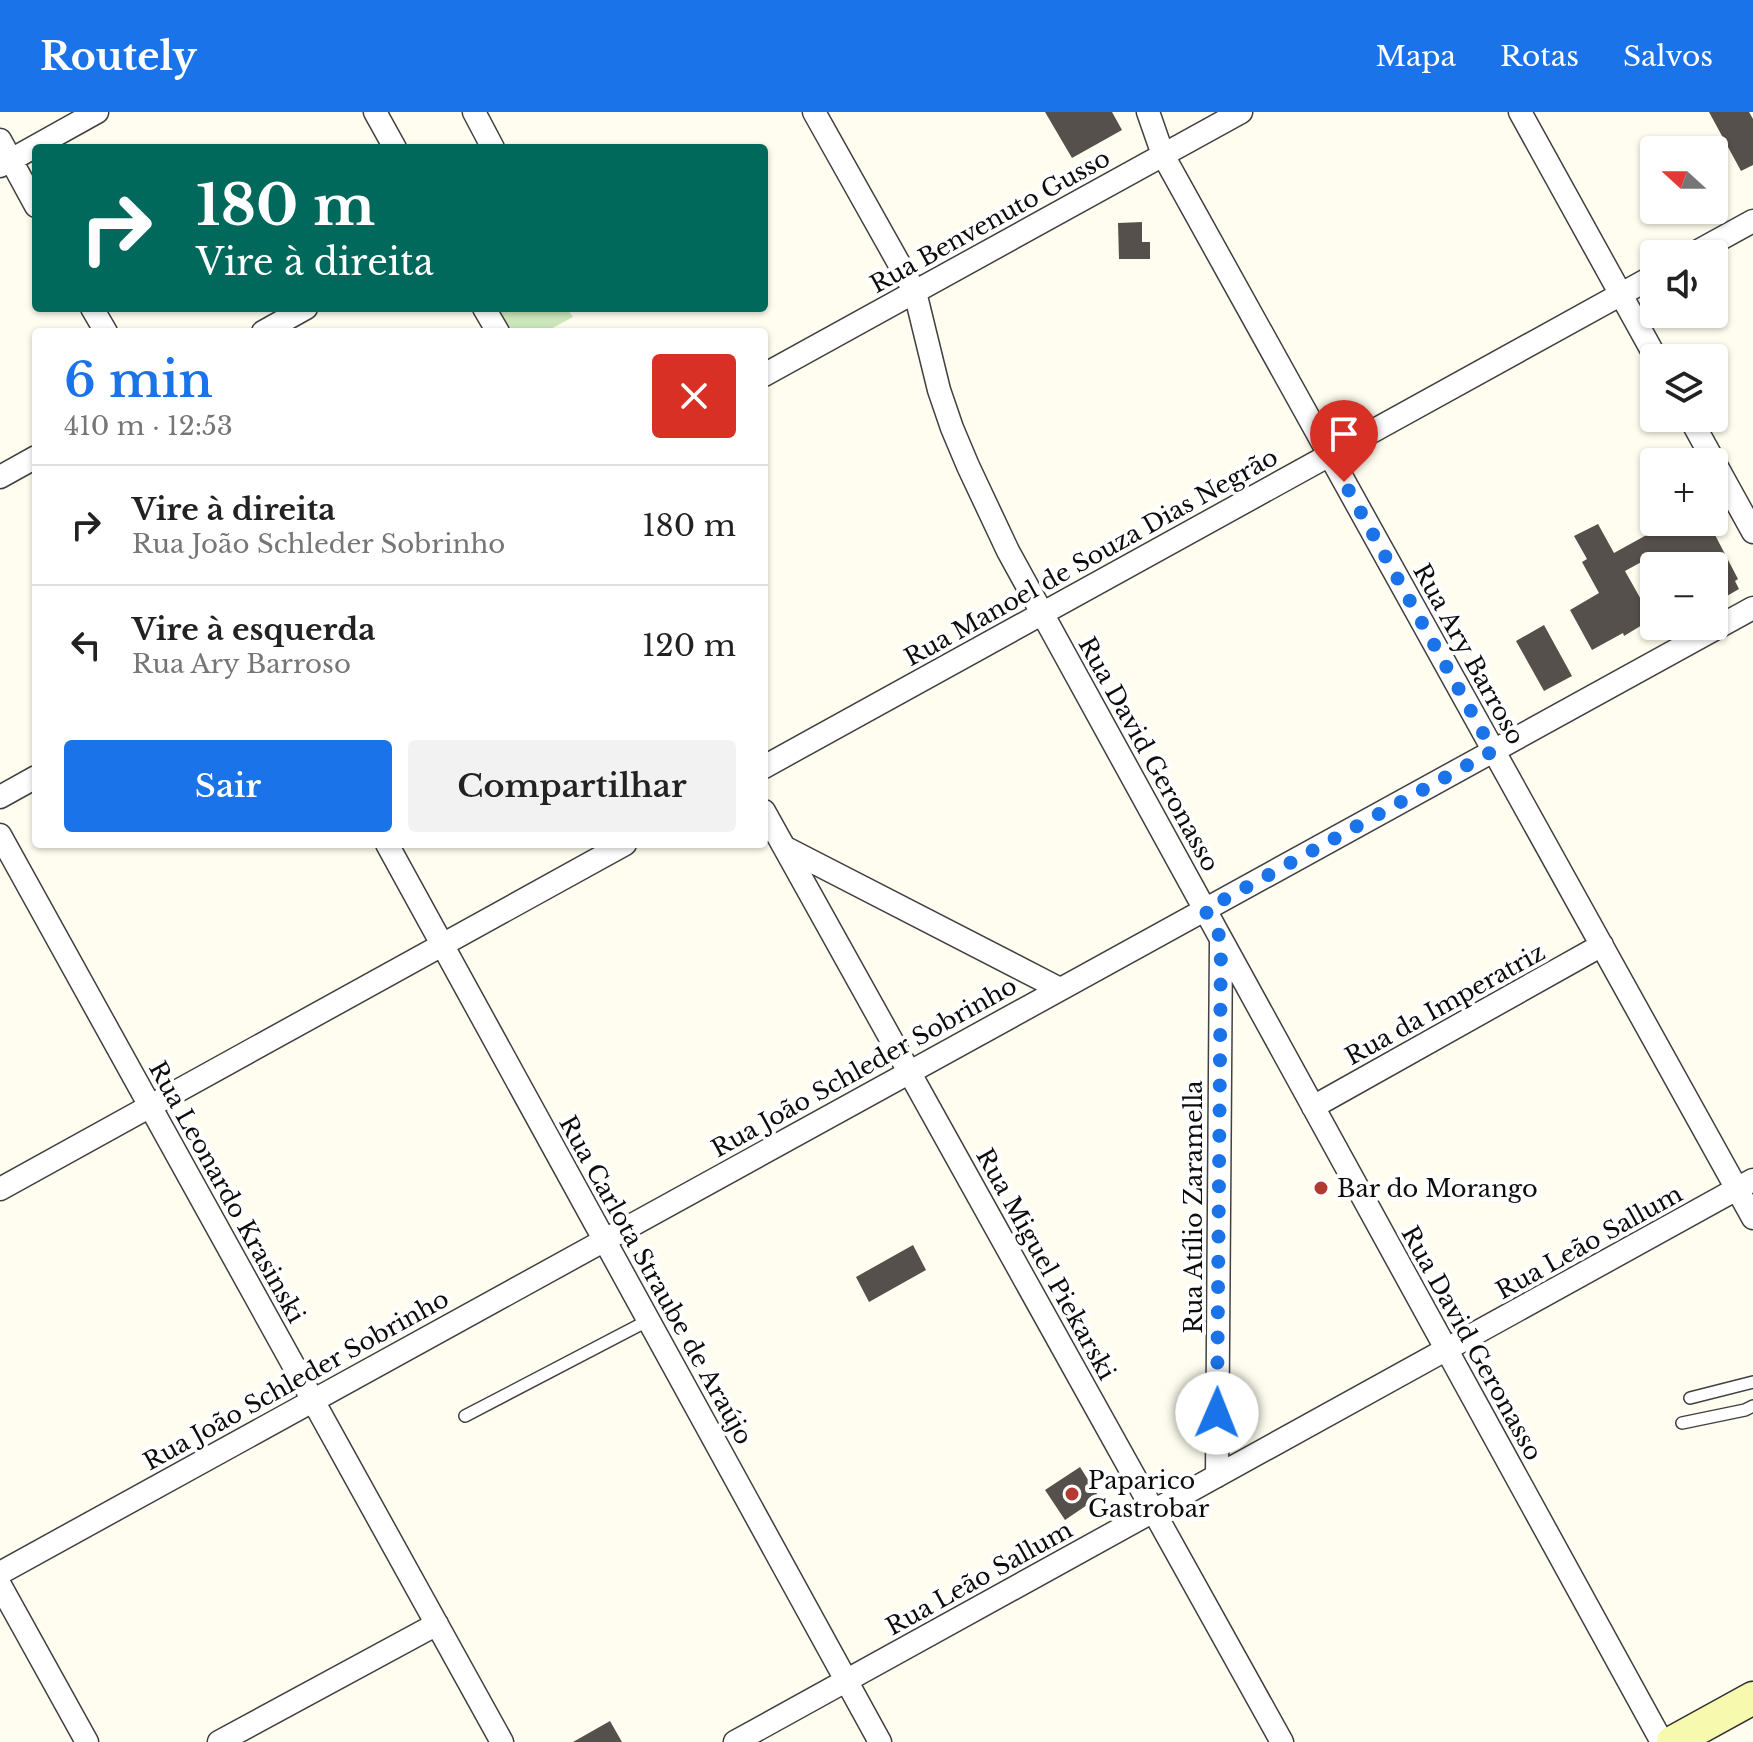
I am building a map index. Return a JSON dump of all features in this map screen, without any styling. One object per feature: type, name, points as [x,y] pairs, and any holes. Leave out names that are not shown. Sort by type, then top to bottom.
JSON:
[{"type":"main road","points":[[1673,1742],[1753,1698]]},
{"type":"street","points":[[32,200],[4,155],[97,112]]},
{"type":"street","points":[[375,112],[393,144]]},
{"type":"street","points":[[474,112],[491,144]]},
{"type":"street","name":"Rua David Geronasso","points":[[814,112],[915,292],[939,390],[957,441],[988,511],[1662,1742]]},
{"type":"street","name":"Rua Ary Barroso","points":[[1148,112],[1163,155],[1493,751],[1602,945],[1745,1185],[1753,1218]]},
{"type":"street","name":"Rua Benvenuto Gusso","points":[[768,373],[1241,112]]},
{"type":"street","points":[[1520,112],[1648,344]]},
{"type":"street","points":[[1718,240],[1753,221]]},
{"type":"street","name":"Rua Manoel de Souza Dias Negrão","points":[[768,765],[1640,284]]},
{"type":"street","points":[[270,328],[299,312]]},
{"type":"street","points":[[1698,432],[1753,532]]},
{"type":"street","points":[[0,477],[32,459]]},
{"type":"street","name":"Rua João Schleder Sobrinho","points":[[0,1573],[1753,608]]},
{"type":"street","points":[[0,797],[32,779]]},
{"type":"street","name":"Rua Miguel Piekarski","points":[[768,818],[1282,1742]]},
{"type":"street","name":"Rua Leonardo Krasinski","points":[[0,835],[502,1742]]},
{"type":"street","points":[[784,847],[1060,989]]},
{"type":"street","name":"Rua Carlota Straube de Araújo","points":[[389,848],[880,1742]]},
{"type":"street","points":[[0,1189],[618,848]]},
{"type":"street","name":"Rua Atílio Zaramella","points":[[1217,1476],[1221,939]]},
{"type":"street","name":"Rua da Imperatriz","points":[[1313,1107],[1602,945]]},
{"type":"street","name":"Rua Leão Sallum","points":[[735,1742],[1745,1185]]},
{"type":"street","points":[[0,1585],[87,1742]]},
{"type":"street","points":[[219,1742],[437,1624]]},
{"type":"lane","points":[[465,1416],[649,1320]]},
{"type":"lane","points":[[1690,1398],[1753,1382]]},
{"type":"lane","points":[[1682,1423],[1753,1406]]},
{"type":"green space","points":[[482,312],[570,312],[573,317],[552,328],[492,328]]},
{"type":"building","points":[[1045,112],[1112,112],[1122,130],[1072,158]]},
{"type":"building","points":[[1709,112],[1749,112],[1753,119],[1753,165],[1741,171],[1728,147],[1728,136],[1722,136]]},
{"type":"building","points":[[1142,222],[1142,242],[1150,242],[1150,259],[1119,259],[1118,223]]},
{"type":"building","points":[[1598,524],[1614,553],[1645,536],[1716,536],[1724,552],[1640,552],[1640,563],[1625,571],[1640,598],[1640,626],[1592,650],[1570,610],[1599,593],[1582,562],[1587,559],[1574,536]]},
{"type":"building","points":[[1728,560],[1738,579],[1735,581],[1739,589],[1728,595]]},
{"type":"building","points":[[1544,625],[1572,676],[1544,691],[1516,641]]},
{"type":"building","points":[[913,1245],[926,1270],[869,1302],[856,1277]]},
{"type":"building","name":"Paparico Gastrobar","points":[[1080,1467],[1099,1497],[1065,1520],[1045,1490]]},
{"type":"building","points":[[610,1721],[622,1742],[573,1742]]},
{"type":"place","name":"Bar do Morango","points":[[1321,1188]]},
{"type":"place","name":"Paparico Gastrobar","points":[[1072,1494]]},
{"type":"route","points":[[1217,1413],[1221,939],[1205,910],[1493,751],[1344,482]]}]
